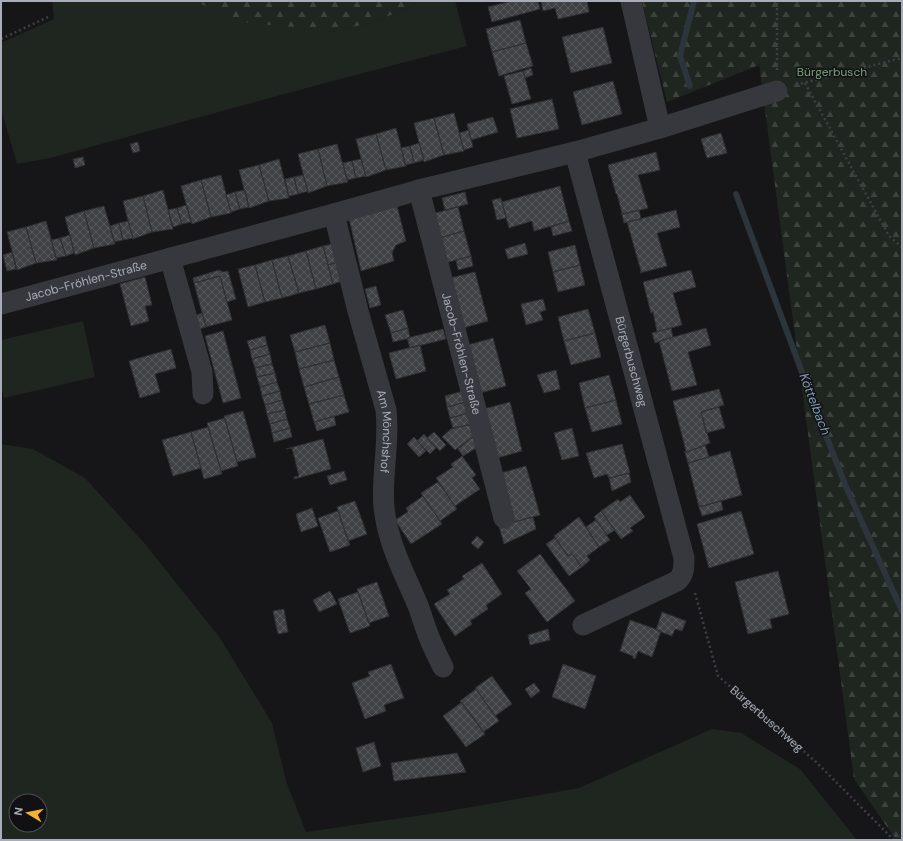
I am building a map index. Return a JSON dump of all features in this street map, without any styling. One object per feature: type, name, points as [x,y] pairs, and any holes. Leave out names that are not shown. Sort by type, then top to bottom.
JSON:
[{"type":"street","points":[[631,1],[660,128]]},
{"type":"street","name":"Jacob-Fröhlen-Straße","points":[[1,304],[419,190],[575,152],[660,128],[777,91]]},
{"type":"street","name":"Bürgerbuschweg","points":[[575,152],[684,558],[684,571]]},
{"type":"street","name":"Jacob-Fröhlen-Straße","points":[[419,190],[504,518]]},
{"type":"street","name":"Am Mönchshof","points":[[334,214],[358,311],[386,410],[388,427],[383,485],[386,525],[397,560],[419,608],[429,637],[443,667]]},
{"type":"street","points":[[170,258],[202,372],[203,394]]},
{"type":"street","points":[[583,625],[677,581],[681,578],[684,571]]},
{"type":"path","points":[[777,1],[777,91],[902,58]]},
{"type":"path","points":[[1,39],[48,17]]},
{"type":"path","points":[[805,83],[889,236],[902,247]]},
{"type":"path","name":"Bürgerbuschweg","points":[[684,571],[692,583],[718,676],[816,762],[894,840]]},
{"type":"green space","points":[[52,1],[199,1],[201,4],[331,32],[374,22],[425,1],[455,1],[467,46],[50,158],[17,164],[1,109],[1,43],[54,19]]},
{"type":"green space","points":[[199,1],[425,1],[374,22],[331,32],[306,28],[248,23],[201,4]]},
{"type":"green space","name":"Bürgerbusch","points":[[642,1],[902,1],[902,840],[896,840],[854,779],[759,65],[667,102]]},
{"type":"green space","points":[[83,321],[95,377],[4,398],[1,386],[1,340]]},
{"type":"green space","points":[[1,444],[33,449],[85,478],[146,545],[220,638],[272,723],[286,781],[306,832],[443,812],[579,788],[712,729],[741,733],[800,769],[857,840],[1,840]]},
{"type":"building","points":[[512,1],[538,1],[540,9],[492,22],[488,7]]},
{"type":"building","points":[[541,1],[587,1],[589,12],[558,19],[555,8],[543,11]]},
{"type":"building","points":[[520,20],[526,43],[492,52],[486,29]]},
{"type":"building","points":[[603,27],[612,63],[571,73],[562,37]]},
{"type":"building","points":[[526,43],[533,66],[499,76],[492,52]]},
{"type":"building","points":[[531,68],[533,75],[525,78],[523,71]]},
{"type":"building","points":[[523,71],[531,99],[512,104],[504,76]]},
{"type":"building","points":[[613,81],[622,114],[582,125],[573,92]]},
{"type":"building","points":[[552,99],[559,129],[517,138],[510,109]]},
{"type":"building","points":[[454,113],[464,151],[444,155],[434,118]]},
{"type":"building","points":[[493,117],[498,132],[471,140],[467,124]]},
{"type":"building","points":[[434,118],[444,155],[424,162],[414,123]]},
{"type":"building","points":[[396,128],[406,166],[386,170],[376,134]]},
{"type":"building","points":[[469,130],[473,147],[464,150],[459,133]]},
{"type":"building","points":[[721,133],[727,153],[707,158],[701,139]]},
{"type":"building","points":[[376,134],[386,170],[366,177],[356,139]]},
{"type":"building","points":[[138,142],[140,151],[133,153],[130,144]]},
{"type":"building","points":[[419,143],[424,160],[414,163],[410,146]]},
{"type":"building","points":[[337,144],[348,182],[327,186],[318,149]]},
{"type":"building","points":[[410,146],[414,163],[405,165],[401,148]]},
{"type":"building","points":[[318,149],[327,186],[308,193],[298,154]]},
{"type":"building","points":[[656,152],[660,170],[638,175],[648,208],[621,215],[622,213],[608,165]]},
{"type":"building","points":[[83,157],[85,165],[75,168],[73,159]]},
{"type":"building","points":[[279,159],[289,198],[269,201],[259,165]]},
{"type":"building","points":[[361,159],[366,176],[356,178],[352,161]]},
{"type":"building","points":[[352,161],[356,178],[347,180],[343,163]]},
{"type":"building","points":[[259,165],[269,201],[249,208],[239,170]]},
{"type":"building","points":[[221,175],[231,213],[211,217],[201,180]]},
{"type":"building","points":[[303,175],[308,191],[298,194],[294,177]]},
{"type":"building","points":[[294,177],[298,194],[289,196],[285,179]]},
{"type":"building","points":[[201,180],[211,217],[192,224],[181,186]]},
{"type":"building","points":[[560,186],[569,221],[534,231],[532,221],[509,228],[502,202]]},
{"type":"building","points":[[163,190],[173,229],[152,232],[143,196]]},
{"type":"building","points":[[245,190],[249,207],[240,209],[235,192]]},
{"type":"building","points":[[235,192],[240,209],[231,212],[226,195]]},
{"type":"building","points":[[465,192],[468,204],[445,210],[442,198]]},
{"type":"building","points":[[143,196],[152,232],[133,239],[123,201]]},
{"type":"building","points":[[501,198],[506,218],[497,220],[492,200]]},
{"type":"building","points":[[186,205],[191,222],[182,224],[177,208]]},
{"type":"building","points":[[104,206],[115,244],[94,248],[84,211]]},
{"type":"building","points":[[397,206],[406,241],[396,245],[392,253],[394,261],[361,271],[349,218]]},
{"type":"building","points":[[458,207],[464,231],[439,238],[432,214]]},
{"type":"building","points":[[177,208],[182,224],[173,227],[168,210]]},
{"type":"building","points":[[639,210],[641,219],[624,223],[622,214]]},
{"type":"building","points":[[676,210],[680,227],[657,233],[667,266],[640,273],[641,271],[627,222]]},
{"type":"building","points":[[84,211],[94,248],[75,255],[65,217]]},
{"type":"building","points":[[46,221],[57,260],[36,263],[26,227]]},
{"type":"building","points":[[128,221],[133,238],[123,240],[119,223]]},
{"type":"building","points":[[569,221],[572,231],[553,236],[551,227]]},
{"type":"building","points":[[119,223],[123,240],[114,242],[110,226]]},
{"type":"building","points":[[26,227],[36,263],[17,270],[7,232]]},
{"type":"building","points":[[464,231],[471,256],[445,263],[439,238]]},
{"type":"building","points":[[70,235],[74,253],[66,256],[60,238]]},
{"type":"building","points":[[60,238],[66,256],[56,258],[51,240]]},
{"type":"building","points":[[525,243],[528,254],[508,259],[505,249]]},
{"type":"building","points":[[332,244],[337,262],[328,265],[323,246]]},
{"type":"building","points":[[575,245],[580,265],[553,272],[548,252]]},
{"type":"building","points":[[323,246],[333,284],[316,289],[306,251]]},
{"type":"building","points":[[306,251],[316,289],[299,293],[288,256]]},
{"type":"building","points":[[12,252],[16,269],[7,271],[3,255]]},
{"type":"building","points":[[288,256],[299,293],[282,298],[272,260]]},
{"type":"building","points":[[471,256],[473,266],[458,270],[456,260]]},
{"type":"building","points":[[272,260],[282,298],[265,302],[255,265]]},
{"type":"building","points":[[337,262],[342,281],[333,284],[328,265]]},
{"type":"building","points":[[255,265],[265,302],[248,307],[238,269]]},
{"type":"building","points":[[580,265],[585,285],[558,292],[553,272]]},
{"type":"building","points":[[219,270],[223,272],[228,271],[236,299],[227,302],[220,276],[194,283],[193,278]]},
{"type":"building","points":[[691,270],[696,287],[673,293],[682,325],[656,332],[653,312],[651,313],[643,282]]},
{"type":"building","points":[[475,272],[488,321],[463,328],[450,278]]},
{"type":"building","points":[[220,276],[232,320],[206,327],[194,283]]},
{"type":"building","points":[[145,277],[152,305],[145,306],[149,321],[131,326],[120,284]]},
{"type":"building","points":[[376,286],[381,305],[370,308],[365,289]]},
{"type":"building","points":[[543,299],[546,310],[540,312],[543,320],[526,325],[521,304]]},
{"type":"building","points":[[588,309],[595,333],[564,341],[558,317]]},
{"type":"building","points":[[403,310],[408,328],[391,333],[385,315]]},
{"type":"building","points":[[202,313],[206,327],[196,330],[193,316]]},
{"type":"building","points":[[325,325],[330,343],[295,352],[290,335]]},
{"type":"building","points":[[408,328],[410,338],[393,342],[391,333]]},
{"type":"building","points":[[671,328],[673,337],[655,343],[652,333]]},
{"type":"building","points":[[706,328],[711,345],[688,352],[697,385],[672,391],[659,341]]},
{"type":"building","points":[[443,329],[446,339],[410,348],[407,338]]},
{"type":"building","points":[[223,331],[241,398],[223,403],[205,336]]},
{"type":"building","points":[[595,333],[601,357],[571,365],[564,341]]},
{"type":"building","points":[[265,336],[267,345],[250,350],[247,341]]},
{"type":"building","points":[[493,338],[506,386],[480,393],[468,345]]},
{"type":"building","points":[[330,343],[334,360],[299,369],[295,352]]},
{"type":"building","points":[[267,345],[270,354],[252,359],[250,350]]},
{"type":"building","points":[[420,345],[426,371],[396,379],[389,353]]},
{"type":"building","points":[[171,349],[176,368],[155,374],[160,392],[140,398],[129,361]]},
{"type":"building","points":[[270,354],[272,364],[255,368],[252,359]]},
{"type":"building","points":[[334,360],[339,377],[304,387],[299,369]]},
{"type":"building","points":[[272,364],[275,373],[257,377],[255,368]]},
{"type":"building","points":[[556,370],[560,389],[544,393],[537,375]]},
{"type":"building","points":[[275,373],[277,382],[260,387],[257,377]]},
{"type":"building","points":[[609,375],[616,400],[585,408],[579,383]]},
{"type":"building","points":[[339,377],[344,395],[309,404],[304,387]]},
{"type":"building","points":[[277,382],[280,391],[262,396],[260,387]]},
{"type":"building","points":[[719,389],[724,405],[701,412],[710,443],[685,453],[684,452],[686,451],[673,401]]},
{"type":"building","points":[[280,391],[282,400],[265,405],[262,396]]},
{"type":"building","points":[[463,391],[466,402],[447,407],[445,396]]},
{"type":"building","points":[[344,395],[349,412],[314,422],[309,404]]},
{"type":"building","points":[[282,400],[285,410],[267,414],[265,405]]},
{"type":"building","points":[[616,400],[622,424],[592,432],[585,408]]},
{"type":"building","points":[[466,402],[469,413],[450,418],[447,407]]},
{"type":"building","points":[[510,402],[522,451],[497,458],[484,409]]},
{"type":"building","points":[[719,407],[725,428],[706,433],[701,412]]},
{"type":"building","points":[[285,410],[287,419],[270,424],[267,414]]},
{"type":"building","points":[[243,411],[256,457],[237,462],[224,416]]},
{"type":"building","points":[[469,413],[472,424],[453,428],[450,418]]},
{"type":"building","points":[[334,416],[336,425],[317,431],[314,422]]},
{"type":"building","points":[[225,418],[238,466],[221,471],[207,423]]},
{"type":"building","points":[[287,419],[290,428],[272,433],[270,424]]},
{"type":"building","points":[[472,424],[475,435],[455,450],[442,437],[451,429]]},
{"type":"building","points":[[208,427],[222,474],[204,479],[191,432]]},
{"type":"building","points":[[290,428],[292,437],[274,442],[272,433]]},
{"type":"building","points":[[572,428],[579,456],[562,460],[554,433]]},
{"type":"building","points":[[191,432],[201,468],[173,476],[162,440]]},
{"type":"building","points":[[434,432],[446,445],[440,451],[427,438]]},
{"type":"building","points":[[424,434],[436,448],[430,454],[417,441]]},
{"type":"building","points":[[475,435],[478,447],[463,456],[458,449]]},
{"type":"building","points":[[414,437],[426,451],[419,457],[407,444]]},
{"type":"building","points":[[323,439],[331,469],[294,479],[294,477],[299,476],[292,448],[286,449]]},
{"type":"building","points":[[622,444],[630,473],[609,478],[607,474],[594,478],[586,453]]},
{"type":"building","points":[[705,445],[709,457],[688,463],[685,453]]},
{"type":"building","points":[[730,451],[742,495],[699,507],[688,463]]},
{"type":"building","points":[[462,456],[476,475],[472,478],[480,489],[455,506],[436,478],[453,467],[451,464]]},
{"type":"building","points":[[526,466],[540,515],[514,522],[501,473]]},
{"type":"building","points":[[344,471],[347,480],[330,485],[327,476]]},
{"type":"building","points":[[629,473],[631,482],[612,491],[609,478]]},
{"type":"building","points":[[438,482],[457,509],[440,521],[421,493]]},
{"type":"building","points":[[630,495],[645,517],[630,528],[633,531],[621,539],[601,511],[618,499],[620,502]]},
{"type":"building","points":[[423,496],[442,524],[411,544],[395,520],[408,512],[406,508]]},
{"type":"building","points":[[355,501],[367,534],[348,541],[337,507]]},
{"type":"building","points":[[721,501],[723,510],[702,516],[699,507]]},
{"type":"building","points":[[312,508],[318,526],[301,532],[296,514]]},
{"type":"building","points":[[338,511],[350,545],[330,552],[318,518]]},
{"type":"building","points":[[601,511],[615,530],[607,535],[594,517]]},
{"type":"building","points":[[741,511],[754,554],[709,568],[697,524]]},
{"type":"building","points":[[533,517],[536,529],[504,544],[499,526]]},
{"type":"building","points":[[579,517],[599,547],[587,556],[590,560],[582,567],[572,554],[568,556],[554,536]]},
{"type":"building","points":[[596,520],[610,540],[599,547],[586,527]]},
{"type":"building","points":[[477,536],[484,542],[478,549],[471,543]]},
{"type":"building","points":[[555,538],[568,556],[572,554],[582,567],[569,576],[546,544]]},
{"type":"building","points":[[540,554],[575,601],[547,622],[525,593],[531,589],[517,571]]},
{"type":"building","points":[[482,563],[502,594],[486,605],[488,609],[470,621],[472,624],[455,636],[434,604],[450,594],[447,590],[464,579],[462,576]]},
{"type":"building","points":[[778,571],[789,614],[770,619],[772,628],[748,634],[735,582]]},
{"type":"building","points":[[377,582],[389,616],[369,623],[357,589]]},
{"type":"building","points":[[330,591],[337,604],[319,612],[313,600]]},
{"type":"building","points":[[358,592],[370,626],[350,633],[338,599]]},
{"type":"building","points":[[284,609],[288,632],[278,634],[273,611]]},
{"type":"building","points":[[662,612],[686,621],[682,631],[675,629],[672,636],[656,630]]},
{"type":"building","points":[[630,620],[661,631],[652,657],[638,651],[635,659],[633,656],[620,651]]},
{"type":"building","points":[[548,629],[550,640],[530,645],[528,635]]},
{"type":"building","points":[[391,664],[404,698],[384,705],[386,711],[365,719],[352,683],[370,676],[368,672]]},
{"type":"building","points":[[563,664],[596,676],[585,709],[552,697]]},
{"type":"building","points":[[492,676],[512,704],[495,716],[475,688]]},
{"type":"building","points":[[534,683],[540,691],[531,698],[525,689]]},
{"type":"building","points":[[476,689],[499,721],[483,732],[460,701]]},
{"type":"building","points":[[462,702],[485,734],[466,747],[443,716]]},
{"type":"building","points":[[374,742],[381,766],[363,772],[356,748]]},
{"type":"building","points":[[457,753],[466,772],[394,781],[391,763]]},
{"type":"waterway","name":"Köttelbach","points":[[690,86],[680,56],[694,1]]},
{"type":"waterway","name":"Köttelbach","points":[[736,194],[847,489],[902,611]]}]
